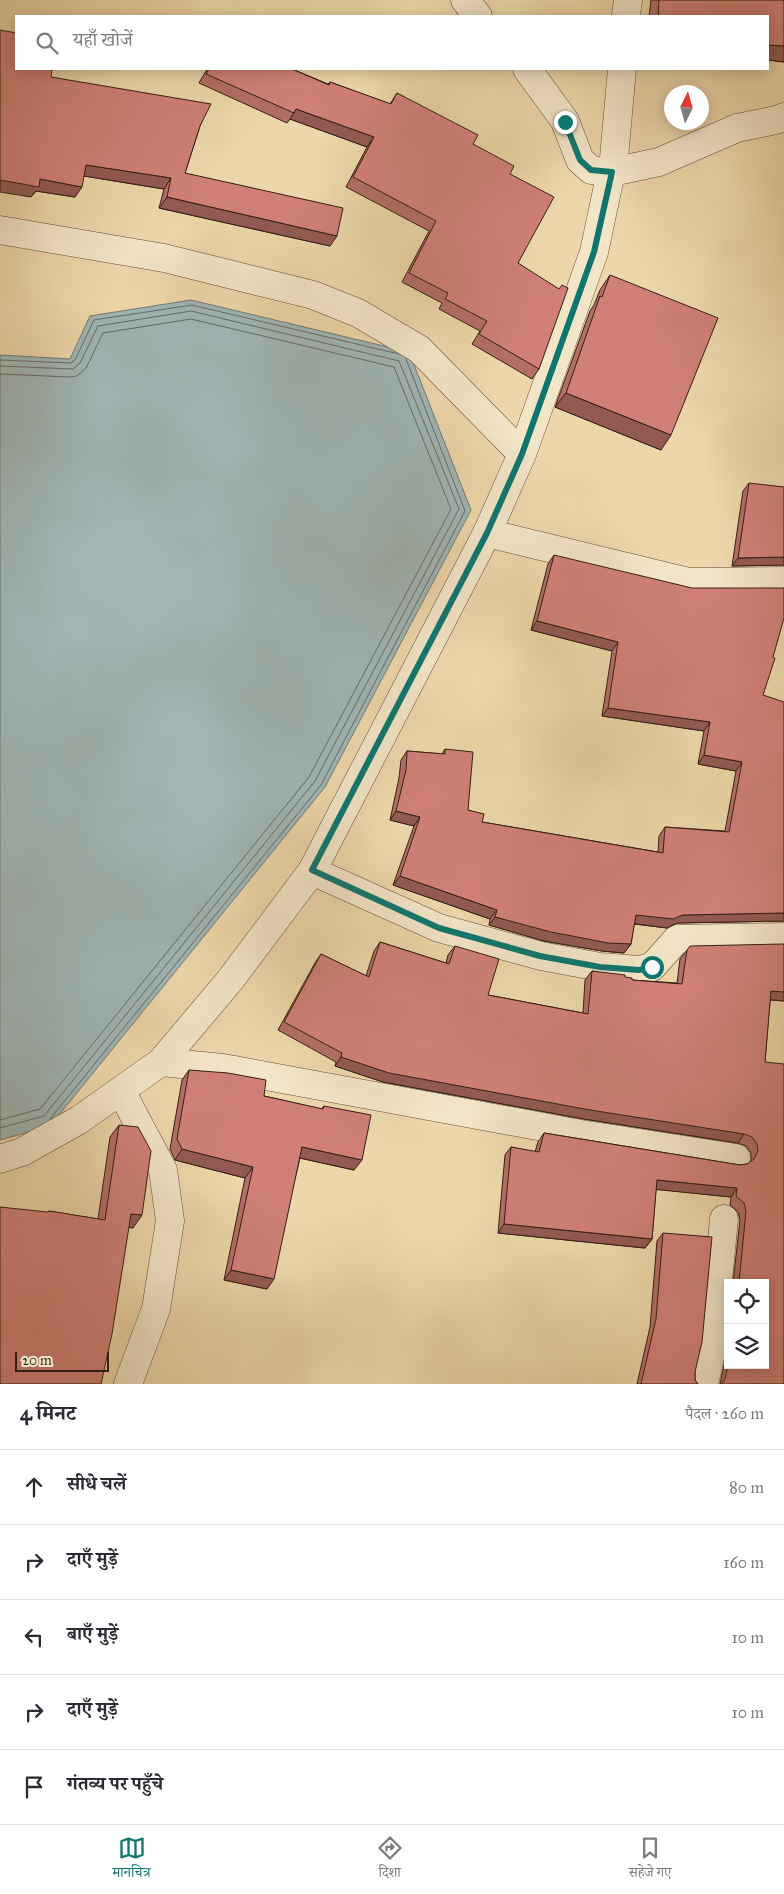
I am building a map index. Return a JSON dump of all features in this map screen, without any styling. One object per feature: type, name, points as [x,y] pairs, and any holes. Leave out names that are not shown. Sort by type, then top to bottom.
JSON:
[{"type":"street","points":[[465,0],[477,15]]},
{"type":"street","points":[[626,15],[628,0]]},
{"type":"street","points":[[528,70],[565,122],[580,160],[591,170],[612,172],[659,162],[737,128],[784,117]]},
{"type":"street","points":[[0,1159],[22,1152],[79,1120],[161,1062],[230,978],[312,870],[487,533],[522,454],[594,252],[612,172],[622,70]]},
{"type":"street","points":[[0,230],[164,258],[313,295],[358,313],[419,349],[522,454]]},
{"type":"street","points":[[487,533],[689,582],[784,581]]},
{"type":"street","points":[[312,870],[439,928],[540,956],[600,967],[639,970],[652,967],[677,938],[784,937]]},
{"type":"street","points":[[161,1062],[223,1068],[581,1134],[736,1158]]},
{"type":"street","points":[[121,1091],[163,1170],[170,1221],[156,1310],[128,1384]]},
{"type":"street","points":[[704,1384],[711,1353],[724,1219]]},
{"type":"water","points":[[191,300],[409,352],[471,510],[325,787],[50,1126],[0,1140],[0,355],[70,359],[90,316]]},
{"type":"building","points":[[659,0],[784,0],[784,46],[769,45],[769,15],[658,15]]},
{"type":"building","points":[[0,30],[15,33],[15,70],[52,70],[51,77],[211,104],[200,126],[185,173],[343,208],[337,236],[167,197],[171,178],[86,165],[82,187],[40,179],[39,187],[0,180]]},
{"type":"building","points":[[208,70],[294,70],[329,85],[330,82],[391,104],[397,93],[478,135],[473,144],[514,166],[510,174],[554,197],[518,263],[559,289],[562,285],[568,288],[539,369],[479,334],[487,321],[445,299],[448,293],[409,273],[436,221],[353,177],[374,137],[296,109],[294,113],[206,74]]},
{"type":"building","points":[[610,275],[718,318],[671,435],[566,393],[600,296],[602,297]]},
{"type":"building","points":[[749,483],[784,487],[784,557],[738,558]]},
{"type":"building","points":[[554,555],[692,588],[784,588],[784,618],[773,657],[775,658],[763,695],[784,702],[784,913],[683,915],[673,919],[636,915],[631,944],[608,943],[551,932],[495,917],[497,910],[400,876],[420,817],[396,811],[406,770],[407,751],[445,754],[445,749],[473,752],[468,810],[484,814],[482,822],[663,853],[665,827],[729,832],[742,762],[704,755],[710,722],[608,708],[618,642],[537,621]]},
{"type":"building","points":[[380,942],[449,964],[455,946],[499,959],[488,995],[588,1014],[592,971],[625,975],[625,977],[632,978],[632,980],[682,984],[687,950],[690,946],[784,944],[784,992],[771,991],[765,1062],[784,1064],[784,1384],[722,1384],[727,1369],[769,1369],[769,1279],[739,1279],[746,1211],[744,1203],[736,1196],[737,1188],[657,1180],[652,1239],[504,1224],[511,1147],[539,1152],[544,1133],[740,1165],[747,1164],[754,1159],[758,1151],[757,1144],[752,1137],[744,1134],[590,1110],[389,1073],[341,1057],[342,1053],[284,1022],[321,954],[369,977]]},
{"type":"building","points":[[189,1070],[228,1073],[266,1080],[264,1096],[323,1109],[324,1106],[371,1115],[362,1160],[302,1147],[274,1279],[231,1270],[253,1167],[182,1149],[177,1139]]},
{"type":"building","points":[[119,1125],[138,1127],[151,1151],[142,1215],[131,1214],[112,1334],[101,1384],[0,1384],[0,1207],[49,1211],[105,1220]]},
{"type":"building","points":[[663,1233],[712,1237],[702,1342],[695,1372],[695,1380],[698,1384],[641,1384],[656,1319]]},
{"type":"route","points":[[565,122],[580,160],[591,170],[612,172],[594,252],[522,454],[487,533],[312,870],[439,928],[540,956],[600,967],[639,970],[652,967]]}]
